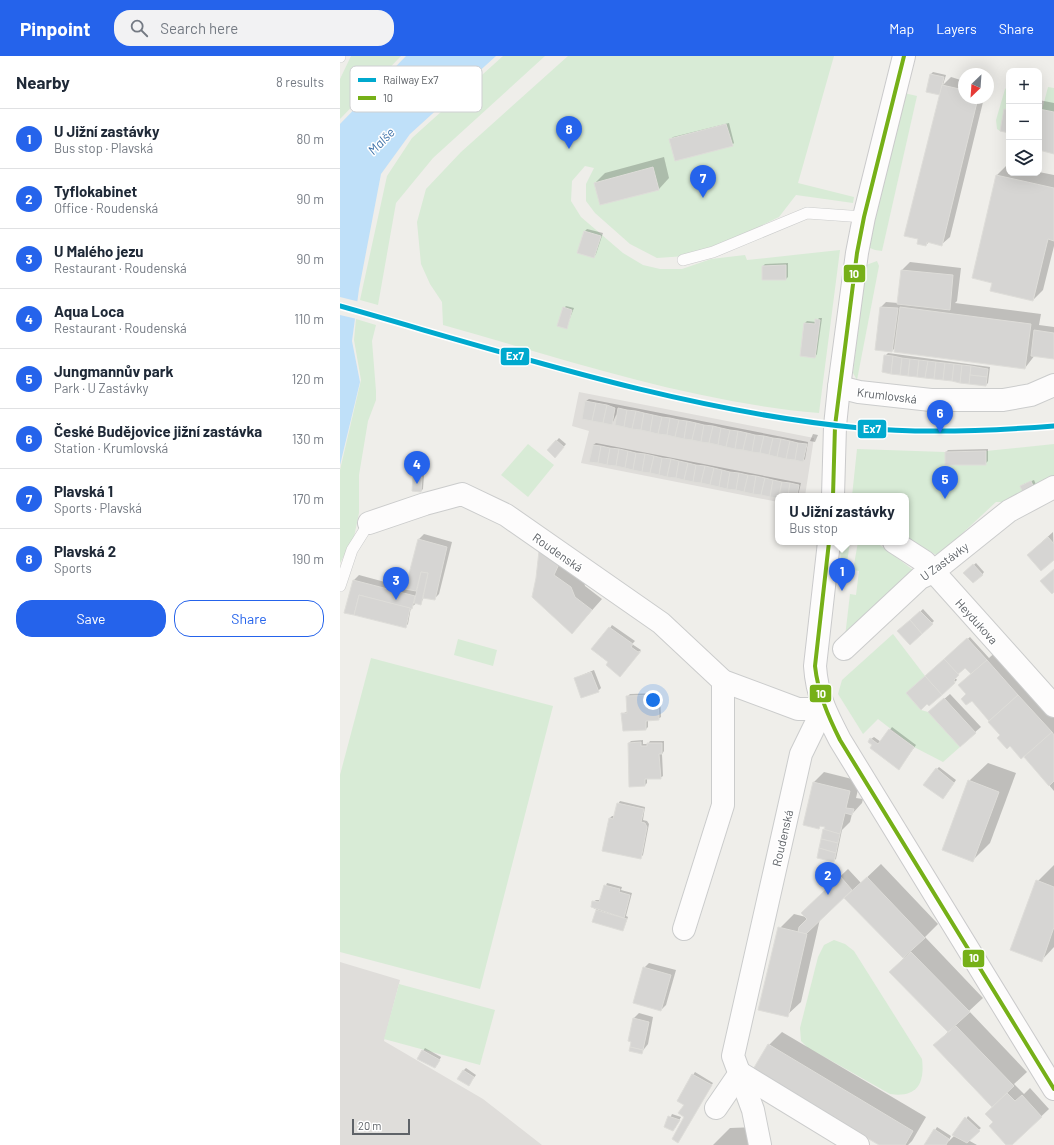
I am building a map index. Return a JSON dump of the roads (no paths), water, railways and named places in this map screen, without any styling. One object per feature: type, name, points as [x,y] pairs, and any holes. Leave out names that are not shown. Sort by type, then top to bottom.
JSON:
[{"type":"street","points":[[833,493],[835,426],[850,297],[864,217],[904,56]]},
{"type":"street","name":"Krumlovská","points":[[839,387],[859,392],[931,400],[1003,400],[1031,395],[1054,385]]},
{"type":"street","name":"U Zastávky","points":[[844,649],[920,578],[933,572],[1009,511],[1054,487]]},
{"type":"street","name":"Roudenská","points":[[369,523],[425,504],[462,494],[506,515],[661,623],[723,681],[798,709],[823,709],[801,754],[737,1064],[716,1108]]},
{"type":"street","points":[[829,545],[815,666],[816,682],[823,709],[843,746],[1054,1089]]},
{"type":"street","name":"Heydukova","points":[[899,545],[925,562],[1054,706]]},
{"type":"street","points":[[684,929],[722,805],[723,681]]},
{"type":"street","points":[[737,1064],[753,1110],[760,1145]]},
{"type":"street","points":[[737,1064],[858,1145]]},
{"type":"lane","points":[[683,260],[713,252],[807,213],[864,217]]},
{"type":"lane","points":[[340,586],[352,550],[369,523]]},
{"type":"water","points":[[406,56],[496,56],[482,69],[482,66],[396,66]]},
{"type":"water","name":"Malše","points":[[352,112],[434,112],[410,134],[381,174],[359,289],[352,341],[360,382],[340,465],[340,124]]},
{"type":"rail line","name":"Ex7","points":[[340,306],[598,379],[728,409],[794,420],[884,430],[982,430],[1054,426]]},
{"type":"place","name":"Plavská 2","points":[[569,149]]},
{"type":"place","name":"Plavská 1","points":[[703,198]]},
{"type":"place","name":"České Budějovice jižní zastávka","points":[[940,433]]},
{"type":"place","name":"Aqua Loca","points":[[417,484]]},
{"type":"place","name":"Jungmannův park","points":[[945,499]]},
{"type":"place","name":"U Jižní zastávky","points":[[842,591]]},
{"type":"place","name":"U Malého jezu","points":[[396,600]]},
{"type":"place","name":"Tyflokabinet","points":[[828,895]]}]
